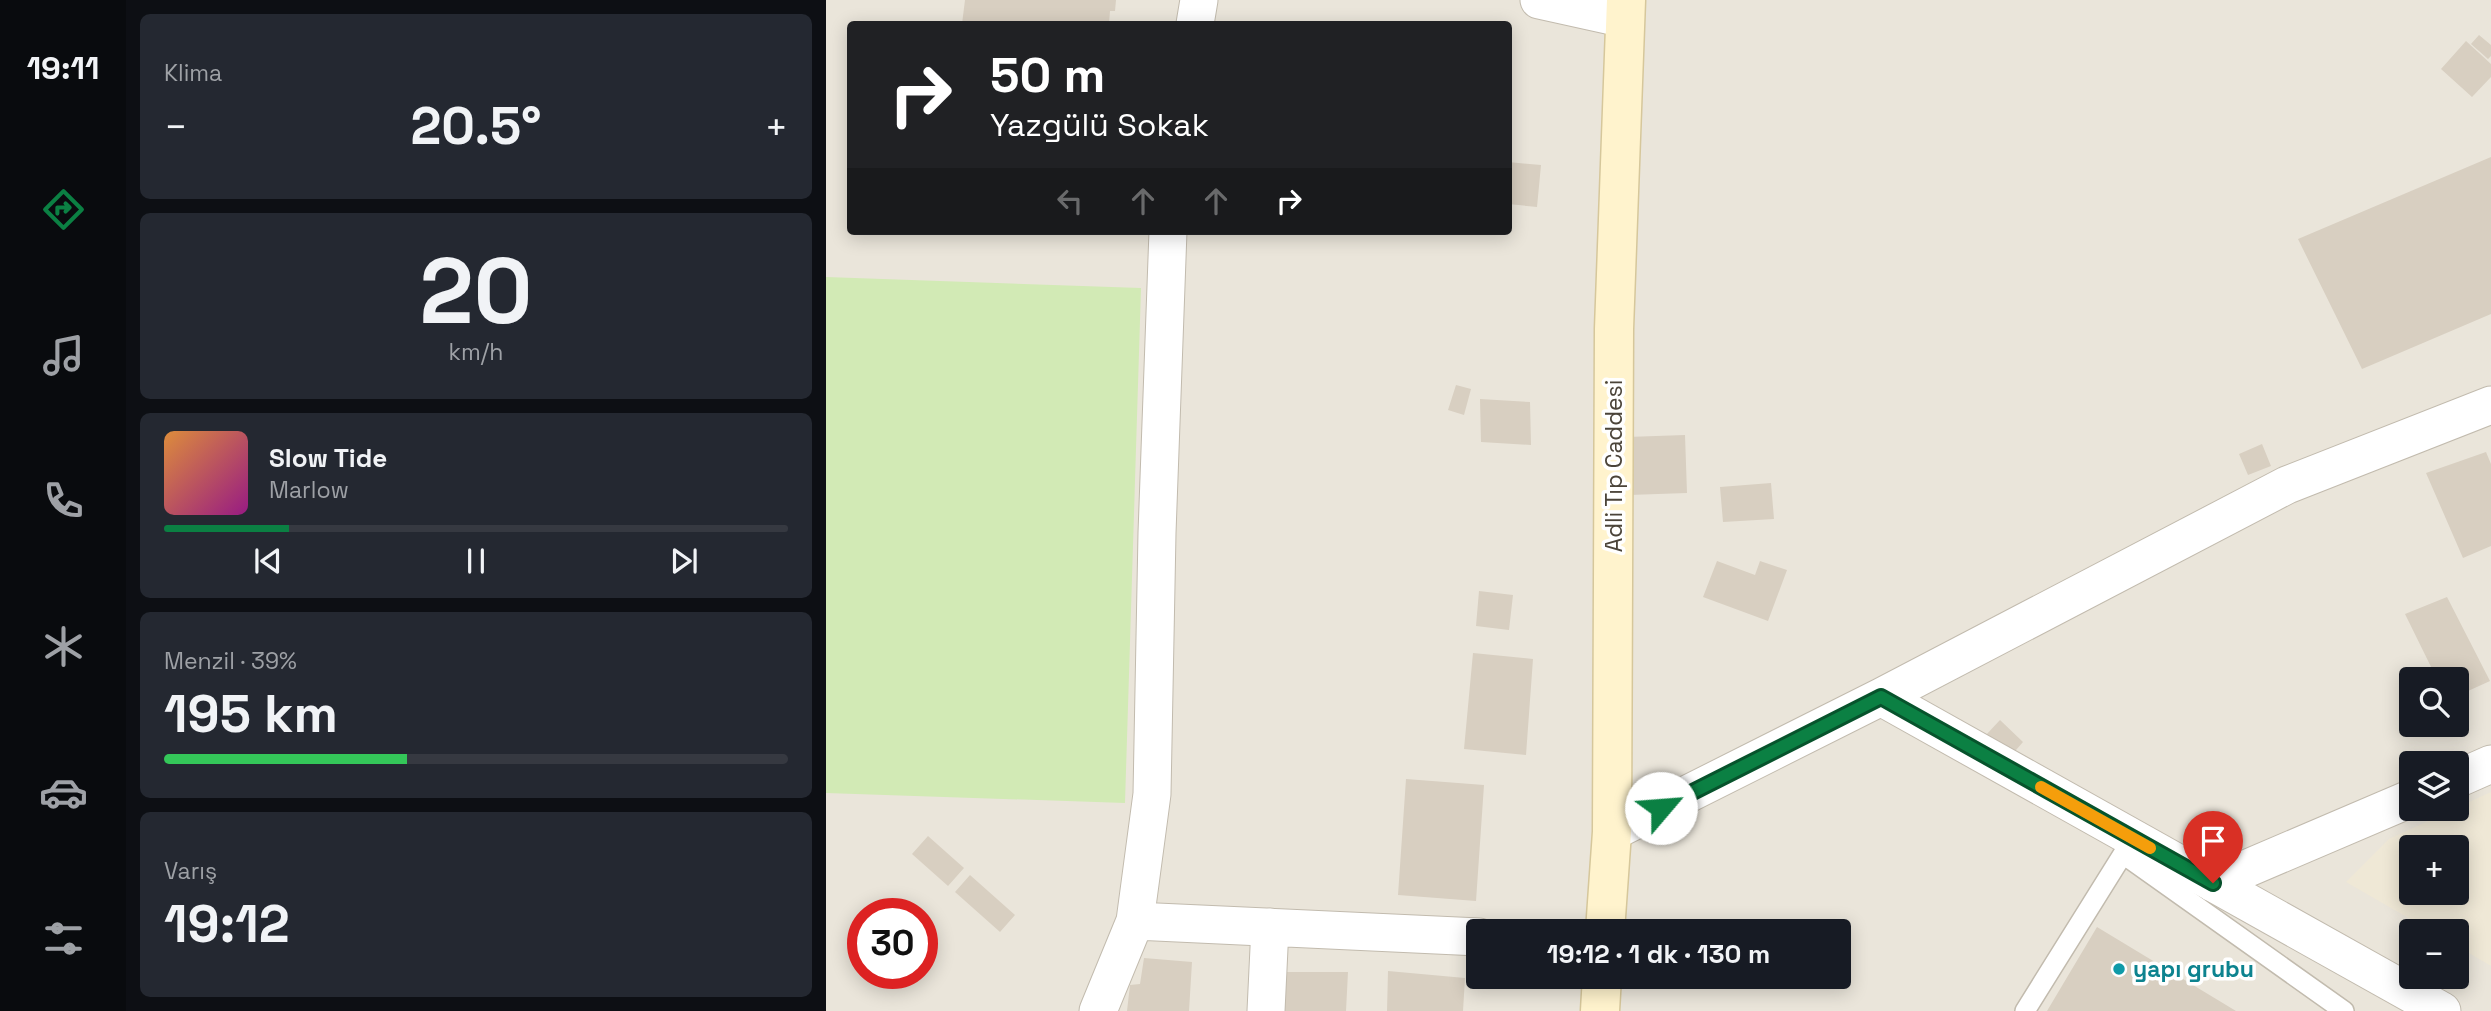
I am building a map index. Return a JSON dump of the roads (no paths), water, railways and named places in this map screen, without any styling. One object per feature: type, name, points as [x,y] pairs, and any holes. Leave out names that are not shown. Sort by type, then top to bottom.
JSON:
[{"type":"street","points":[[1196,21],[1199,0]]},
{"type":"street","points":[[1538,0],[1625,9]]},
{"type":"street","name":"Adli Tıp Caddesi","points":[[1606,919],[1612,832],[1614,329],[1625,9]]},
{"type":"street","points":[[1098,1011],[1135,921],[1152,794],[1158,505],[1168,235]]},
{"type":"street","points":[[1612,832],[1881,697],[2287,485],[2491,405]]},
{"type":"street","points":[[1881,697],[2442,1011]]},
{"type":"street","points":[[2469,774],[2491,764]]},
{"type":"street","points":[[2213,883],[2399,804]]},
{"type":"street","points":[[1135,921],[1466,936]]},
{"type":"street","points":[[1266,1011],[1270,927]]},
{"type":"street","points":[[1600,1011],[1601,989]]},
{"type":"lane","points":[[2025,1011],[2123,853],[2334,1009]]},
{"type":"place","name":"yapı grubu","points":[[2119,969]]}]
